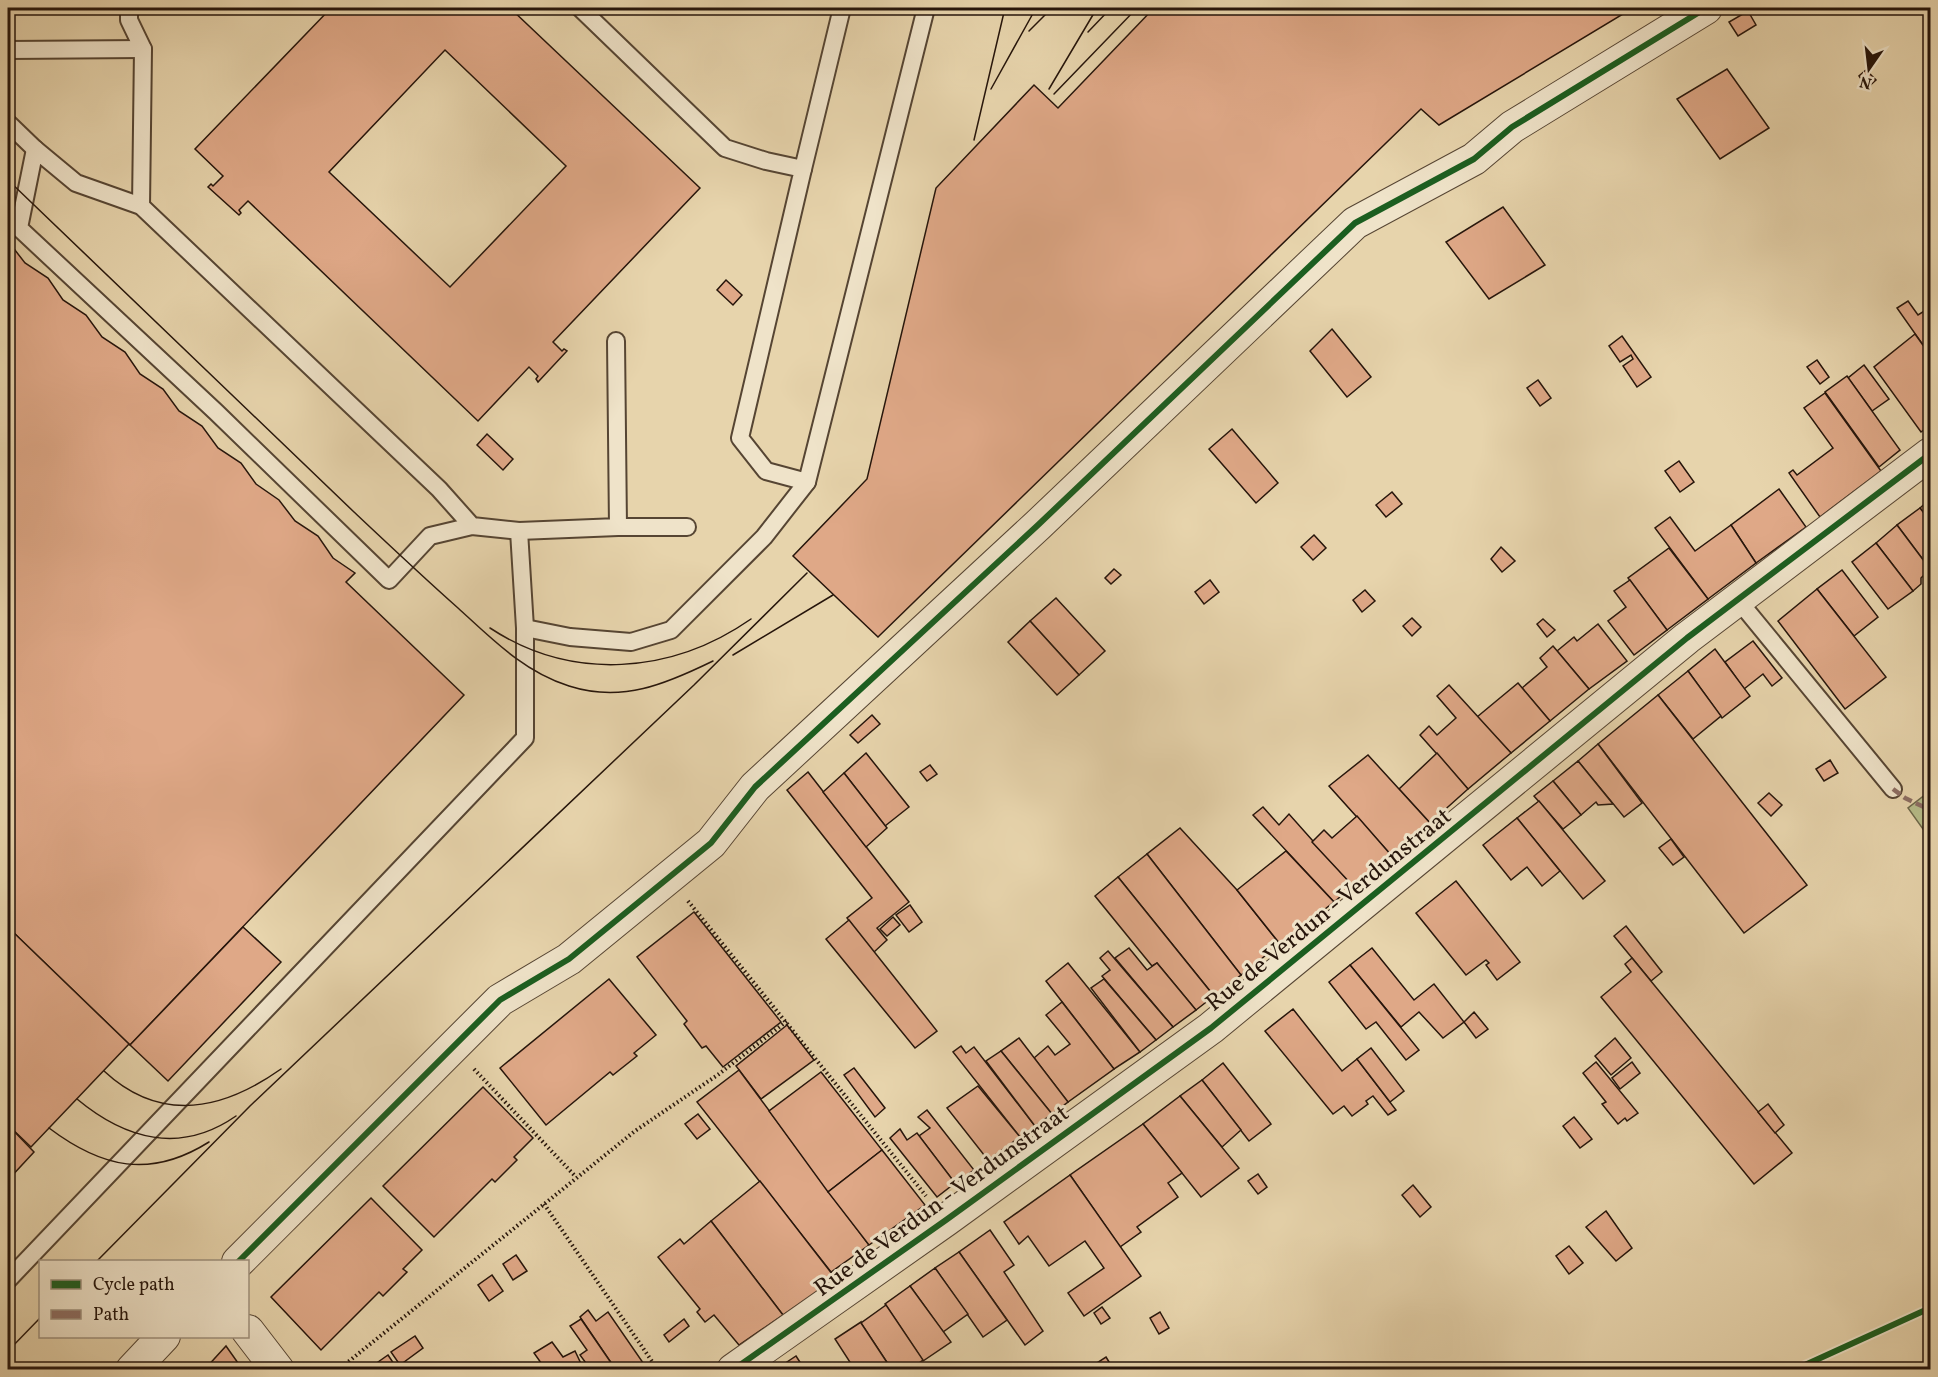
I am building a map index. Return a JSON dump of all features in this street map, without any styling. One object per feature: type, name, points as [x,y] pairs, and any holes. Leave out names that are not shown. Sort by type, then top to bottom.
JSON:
[{"type":"street","points":[[240,1260],[500,1000],[569,958],[711,843],[755,787],[1038,525],[1355,223],[1412,195],[1473,159],[1512,127],[1706,8]]},
{"type":"street","name":"Rue de Verdun - Verdunstraat","points":[[732,1370],[946,1220],[1210,1028],[1678,646],[1930,454]]},
{"type":"street","points":[[249,1332],[278,1370]]},
{"type":"street","points":[[132,1370],[163,1338]]},
{"type":"lane","points":[[129,8],[129,20],[142,49],[141,206]]},
{"type":"lane","points":[[580,8],[725,147],[766,161],[803,169]]},
{"type":"lane","points":[[807,482],[766,471],[740,438],[842,8]]},
{"type":"lane","points":[[525,628],[570,637],[630,642],[671,630],[764,537],[807,482],[926,8]]},
{"type":"lane","points":[[8,50],[142,49]]},
{"type":"lane","points":[[8,123],[34,149],[76,183],[141,206],[439,489],[472,526]]},
{"type":"lane","points":[[34,149],[19,228],[216,412],[389,580],[430,536],[472,526],[519,531],[687,527]]},
{"type":"lane","points":[[616,341],[618,527]]},
{"type":"lane","points":[[8,1280],[525,738],[525,628],[519,531]]},
{"type":"lane","points":[[1738,600],[1893,789]]},
{"type":"path","points":[[669,877],[946,1220]]},
{"type":"path","points":[[338,1370],[635,1131],[719,1074],[787,1021]]},
{"type":"path","points":[[453,1047],[576,1177]]},
{"type":"path","points":[[544,1204],[658,1370]]},
{"type":"green space","points":[[1930,791],[1930,839],[1908,808]]},
{"type":"building","points":[[331,8],[510,8],[700,188],[553,342],[562,351],[564,349],[567,351],[538,382],[536,379],[538,376],[529,367],[478,421],[248,201],[239,210],[241,213],[239,215],[208,187],[211,184],[213,186],[223,176],[195,149]],"holes":[[[445,50],[566,166],[450,287],[329,172]]]},
{"type":"building","points":[[1154,8],[1633,8],[1439,125],[1421,109],[878,637],[793,556],[867,479],[936,188],[1034,85],[1058,108]]},
{"type":"building","points":[[1748,11],[1756,25],[1738,36],[1729,22]]},
{"type":"building","points":[[1727,69],[1769,128],[1720,159],[1677,99]]},
{"type":"building","points":[[1866,70],[1876,80],[1867,88],[1859,76]]},
{"type":"building","points":[[1503,207],[1545,265],[1489,299],[1446,242]]},
{"type":"building","points":[[8,241],[25,263],[48,278],[63,300],[86,315],[102,337],[125,352],[140,374],[163,389],[179,411],[202,426],[218,448],[241,463],[256,484],[279,500],[295,521],[318,536],[333,558],[355,573],[346,582],[464,695],[130,1045],[13,932],[8,938]]},
{"type":"building","points":[[726,280],[742,295],[733,305],[717,290]]},
{"type":"building","points":[[1908,301],[1918,315],[1929,308],[1930,310],[1930,355],[1897,308]]},
{"type":"building","points":[[1332,329],[1371,377],[1347,397],[1310,351]]},
{"type":"building","points":[[1915,334],[1930,355],[1930,425],[1921,432],[1874,367]]},
{"type":"building","points":[[1622,336],[1651,377],[1637,387],[1623,366],[1633,359],[1631,355],[1620,362],[1609,346]]},
{"type":"building","points":[[1817,360],[1829,377],[1820,384],[1807,367]]},
{"type":"building","points":[[1864,365],[1889,399],[1872,411],[1848,378]]},
{"type":"building","points":[[1847,376],[1900,450],[1879,467],[1825,392]]},
{"type":"building","points":[[1538,380],[1551,398],[1540,406],[1527,388]]},
{"type":"building","points":[[1825,393],[1881,471],[1820,517],[1789,473],[1793,470],[1797,475],[1833,448],[1804,408]]},
{"type":"building","points":[[1232,429],[1278,483],[1256,503],[1209,449]]},
{"type":"building","points":[[487,434],[513,459],[503,470],[477,445]]},
{"type":"building","points":[[1679,461],[1694,482],[1680,492],[1665,471]]},
{"type":"building","points":[[1779,489],[1806,527],[1756,563],[1731,525]]},
{"type":"building","points":[[1392,492],[1402,504],[1386,517],[1376,505]]},
{"type":"building","points":[[1930,499],[1930,521],[1920,508]]},
{"type":"building","points":[[1920,508],[1930,521],[1930,569],[1897,525]]},
{"type":"building","points":[[1670,517],[1695,551],[1731,525],[1756,563],[1708,599],[1655,528]]},
{"type":"building","points":[[1897,525],[1930,569],[1921,578],[1921,584],[1913,591],[1876,543]]},
{"type":"building","points":[[1314,535],[1326,548],[1313,560],[1301,547]]},
{"type":"building","points":[[1876,543],[1913,591],[1888,609],[1852,562]]},
{"type":"building","points":[[1501,547],[1515,561],[1502,572],[1491,559]]},
{"type":"building","points":[[1669,548],[1708,599],[1667,630],[1628,578]]},
{"type":"building","points":[[1114,569],[1121,575],[1111,584],[1105,578]]},
{"type":"building","points":[[1842,570],[1878,617],[1854,636],[1817,589]]},
{"type":"building","points":[[1210,580],[1219,592],[1204,604],[1195,592]]},
{"type":"building","points":[[1630,580],[1667,630],[1634,655],[1608,621],[1626,607],[1614,591]]},
{"type":"building","points":[[1817,589],[1886,677],[1845,709],[1778,621]]},
{"type":"building","points":[[1365,590],[1375,601],[1362,612],[1353,600]]},
{"type":"building","points":[[1056,598],[1105,651],[1079,675],[1030,621]]},
{"type":"building","points":[[1412,618],[1421,627],[1412,636],[1403,626]]},
{"type":"building","points":[[1543,619],[1555,630],[1547,637],[1537,624]]},
{"type":"building","points":[[1030,621],[1079,675],[1057,695],[1008,642]]},
{"type":"building","points":[[1598,624],[1627,661],[1589,689],[1557,651],[1574,637],[1577,641]]},
{"type":"building","points":[[1753,641],[1782,678],[1772,686],[1763,674],[1744,689],[1725,662]]},
{"type":"building","points":[[1553,646],[1589,689],[1550,721],[1522,688],[1547,667],[1540,658]]},
{"type":"building","points":[[1715,649],[1750,696],[1722,718],[1688,671]]},
{"type":"building","points":[[1688,671],[1721,716],[1693,739],[1658,695]]},
{"type":"building","points":[[1518,683],[1550,721],[1511,753],[1477,717]]},
{"type":"building","points":[[1449,685],[1511,753],[1468,789],[1420,735],[1429,726],[1437,735],[1456,718],[1437,696]]},
{"type":"building","points":[[1658,695],[1807,885],[1744,933],[1598,744]]},
{"type":"building","points":[[872,715],[880,724],[858,743],[850,735]]},
{"type":"building","points":[[1598,744],[1642,803],[1624,817],[1578,761]]},
{"type":"building","points":[[866,753],[909,807],[885,826],[844,773]]},
{"type":"building","points":[[1437,753],[1468,789],[1430,823],[1399,789]]},
{"type":"building","points":[[1368,755],[1430,823],[1391,855],[1329,786]]},
{"type":"building","points":[[1830,760],[1838,773],[1824,781],[1816,769]]},
{"type":"building","points":[[1578,761],[1613,804],[1598,805],[1596,802],[1581,815],[1553,781]]},
{"type":"building","points":[[930,765],[937,774],[927,781],[920,772]]},
{"type":"building","points":[[808,772],[909,902],[877,928],[887,940],[873,953],[847,918],[872,898],[787,790]]},
{"type":"building","points":[[844,773],[887,828],[866,847],[823,792]]},
{"type":"building","points":[[1553,781],[1581,815],[1563,829],[1534,796]]},
{"type":"building","points":[[1769,793],[1782,805],[1771,816],[1758,803]]},
{"type":"building","points":[[1539,801],[1605,881],[1583,899],[1517,818]]},
{"type":"building","points":[[1263,807],[1279,825],[1289,814],[1353,886],[1334,902],[1253,815]]},
{"type":"building","points":[[1357,816],[1391,855],[1353,886],[1312,842],[1324,830],[1332,838]]},
{"type":"building","points":[[1517,818],[1560,871],[1542,886],[1527,867],[1511,880],[1483,845]]},
{"type":"building","points":[[1180,828],[1237,890],[1280,944],[1241,975],[1147,854]]},
{"type":"building","points":[[1671,839],[1684,857],[1673,865],[1659,848]]},
{"type":"building","points":[[1286,851],[1334,902],[1280,944],[1237,890]]},
{"type":"building","points":[[1147,854],[1241,975],[1214,996],[1118,877]]},
{"type":"building","points":[[1118,877],[1214,996],[1196,1010],[1157,963],[1152,966],[1095,896]]},
{"type":"building","points":[[1456,881],[1520,962],[1497,980],[1486,965],[1489,963],[1486,960],[1466,975],[1416,913]]},
{"type":"building","points":[[910,905],[922,922],[909,932],[896,915]]},
{"type":"building","points":[[694,912],[781,1022],[723,1067],[706,1046],[702,1048],[684,1024],[687,1021],[637,957]]},
{"type":"building","points":[[893,917],[900,925],[887,936],[880,929]]},
{"type":"building","points":[[849,920],[937,1031],[915,1048],[826,939]]},
{"type":"building","points":[[1626,926],[1662,972],[1651,981],[1614,936]]},
{"type":"building","points":[[243,927],[281,962],[168,1081],[130,1045]]},
{"type":"building","points":[[13,932],[129,1044],[31,1147],[8,1125],[8,938]]},
{"type":"building","points":[[1129,948],[1147,970],[1157,963],[1196,1010],[1173,1027],[1115,958]]},
{"type":"building","points":[[1372,948],[1414,1000],[1434,984],[1464,1022],[1443,1038],[1419,1012],[1401,1027],[1350,965]]},
{"type":"building","points":[[1108,951],[1173,1027],[1156,1040],[1102,976],[1110,970],[1100,958]]},
{"type":"building","points":[[1632,958],[1792,1153],[1754,1184],[1601,997],[1631,972],[1625,964]]},
{"type":"building","points":[[1068,963],[1140,1052],[1114,1069],[1046,981]]},
{"type":"building","points":[[1350,965],[1419,1050],[1406,1060],[1376,1022],[1366,1029],[1329,982]]},
{"type":"building","points":[[609,979],[656,1035],[634,1053],[637,1056],[613,1075],[610,1072],[546,1125],[500,1068]]},
{"type":"building","points":[[1104,979],[1156,1040],[1140,1052],[1091,988]]},
{"type":"building","points":[[1062,1002],[1114,1069],[1068,1102],[1034,1058],[1048,1046],[1055,1055],[1070,1044],[1046,1015]]},
{"type":"building","points":[[1293,1009],[1342,1071],[1357,1059],[1396,1110],[1388,1115],[1373,1096],[1366,1101],[1368,1104],[1352,1116],[1344,1106],[1333,1114],[1265,1031]]},
{"type":"building","points":[[1474,1012],[1488,1029],[1476,1038],[1464,1022]]},
{"type":"building","points":[[787,1025],[814,1060],[761,1099],[736,1066]]},
{"type":"building","points":[[1019,1038],[1068,1102],[1052,1114],[1001,1051]]},
{"type":"building","points":[[1615,1038],[1631,1058],[1611,1075],[1595,1056]]},
{"type":"building","points":[[961,1046],[966,1053],[974,1047],[1035,1126],[1020,1137],[953,1052]]},
{"type":"building","points":[[1371,1048],[1404,1091],[1390,1102],[1357,1059]]},
{"type":"building","points":[[1001,1051],[1052,1114],[1035,1126],[986,1061]]},
{"type":"building","points":[[1596,1062],[1638,1113],[1627,1121],[1625,1118],[1618,1124],[1602,1104],[1606,1102],[1583,1073]]},
{"type":"building","points":[[1632,1062],[1640,1073],[1620,1089],[1612,1078]]},
{"type":"building","points":[[1223,1063],[1271,1124],[1249,1141],[1202,1080]]},
{"type":"building","points":[[854,1068],[885,1108],[875,1117],[844,1075]]},
{"type":"building","points":[[739,1070],[869,1245],[831,1272],[697,1102]]},
{"type":"building","points":[[821,1072],[882,1150],[828,1192],[769,1111]]},
{"type":"building","points":[[1202,1080],[1241,1130],[1222,1147],[1180,1096]]},
{"type":"building","points":[[978,1086],[1020,1137],[988,1160],[947,1108]]},
{"type":"building","points":[[483,1087],[533,1138],[514,1157],[517,1160],[495,1182],[492,1179],[434,1237],[383,1186]]},
{"type":"building","points":[[1180,1096],[1239,1168],[1201,1197],[1143,1124]]},
{"type":"building","points":[[1768,1104],[1784,1125],[1775,1133],[1758,1112]]},
{"type":"building","points":[[927,1110],[974,1170],[955,1183],[919,1136],[930,1128],[918,1117]]},
{"type":"building","points":[[698,1114],[710,1129],[697,1139],[685,1124]]},
{"type":"building","points":[[1574,1117],[1592,1139],[1580,1148],[1563,1126]]},
{"type":"building","points":[[1143,1124],[1182,1173],[1168,1183],[1178,1197],[1137,1227],[1141,1232],[1120,1247],[1070,1175]]},
{"type":"building","points":[[8,1125],[34,1152],[8,1180]]},
{"type":"building","points":[[900,1129],[907,1140],[917,1133],[955,1183],[937,1197],[890,1138]]},
{"type":"building","points":[[882,1150],[925,1205],[869,1245],[828,1192]]},
{"type":"building","points":[[1258,1174],[1267,1187],[1258,1194],[1248,1181]]},
{"type":"building","points":[[1070,1175],[1141,1276],[1084,1316],[1068,1293],[1104,1268],[1085,1241],[1049,1266],[1028,1236],[1019,1244],[1004,1222]]},
{"type":"building","points":[[760,1181],[836,1279],[783,1315],[711,1221]]},
{"type":"building","points":[[1413,1185],[1431,1207],[1420,1217],[1402,1195]]},
{"type":"building","points":[[371,1198],[422,1250],[403,1269],[407,1272],[383,1296],[379,1292],[321,1350],[271,1297]]},
{"type":"building","points":[[1606,1211],[1632,1248],[1616,1261],[1586,1227]]},
{"type":"building","points":[[711,1221],[783,1315],[739,1345],[714,1315],[705,1322],[697,1312],[700,1309],[658,1257],[680,1239],[684,1244]]},
{"type":"building","points":[[990,1230],[1014,1265],[1004,1272],[1043,1331],[1025,1345],[959,1252]]},
{"type":"building","points":[[1569,1246],[1583,1263],[1569,1274],[1556,1256]]},
{"type":"building","points":[[959,1252],[1007,1320],[983,1337],[935,1268]]},
{"type":"building","points":[[516,1255],[527,1271],[513,1280],[503,1264]]},
{"type":"building","points":[[935,1268],[968,1314],[943,1332],[910,1286]]},
{"type":"building","points":[[492,1275],[503,1291],[489,1301],[478,1285]]},
{"type":"building","points":[[910,1286],[951,1342],[923,1361],[885,1304]]},
{"type":"building","points":[[886,1305],[923,1360],[909,1370],[892,1370],[861,1323]]},
{"type":"building","points":[[1102,1307],[1110,1318],[1101,1324],[1094,1313]]},
{"type":"building","points":[[588,1310],[596,1321],[608,1312],[648,1370],[616,1370],[580,1317]]},
{"type":"building","points":[[1160,1312],[1169,1328],[1159,1334],[1150,1318]]},
{"type":"building","points":[[581,1319],[616,1370],[591,1370],[580,1355],[587,1350],[570,1326]]},
{"type":"building","points":[[684,1319],[689,1326],[669,1342],[664,1335]]},
{"type":"building","points":[[861,1322],[892,1370],[875,1367],[855,1370],[835,1339]]},
{"type":"building","points":[[415,1336],[423,1348],[400,1365],[391,1352]]},
{"type":"building","points":[[552,1342],[563,1357],[575,1351],[584,1370],[546,1370],[534,1353]]},
{"type":"building","points":[[226,1346],[243,1370],[204,1370]]},
{"type":"building","points":[[388,1355],[398,1370],[372,1370],[371,1367]]},
{"type":"building","points":[[796,1356],[805,1370],[775,1370]]},
{"type":"building","points":[[1106,1357],[1114,1370],[1090,1370],[1089,1368]]},
{"type":"tram line","points":[[974,140],[1005,8]]},
{"type":"tram line","points":[[991,89],[1036,8]]},
{"type":"tram line","points":[[1029,31],[1052,8]]},
{"type":"tram line","points":[[1049,89],[1097,8]]},
{"type":"tram line","points":[[1088,32],[1111,8]]},
{"type":"tram line","points":[[1054,94],[1137,8]]},
{"type":"tram line","points":[[8,180],[380,536],[483,631],[523,663],[569,686],[588,691],[625,692],[661,684],[713,661]]},
{"type":"tram line","points":[[98,1260],[250,1106],[694,685],[807,573]]},
{"type":"tram line","points":[[733,655],[833,595]]},
{"type":"tram line","points":[[490,628],[522,645],[554,657],[588,663],[622,664],[655,660],[688,651],[720,637],[751,619]]},
{"type":"tram line","points":[[104,1071],[126,1088],[148,1099],[170,1104],[192,1105],[215,1102],[237,1094],[281,1069]]},
{"type":"tram line","points":[[77,1099],[114,1124],[154,1137],[174,1138],[194,1135],[215,1128],[236,1116]]},
{"type":"tram line","points":[[49,1128],[88,1152],[107,1160],[127,1164],[167,1161],[187,1154],[209,1142]]},
{"type":"tram line","points":[[8,1351],[39,1319]]},
{"type":"marked path","points":[[1893,789],[1905,798],[1930,810]]},
{"type":"cycle path","points":[[240,1260],[500,1000],[569,959],[711,843],[755,787],[1038,525],[1355,223],[1474,159],[1512,127],[1706,8]]},
{"type":"cycle path","points":[[733,1370],[946,1220],[1211,1028],[1687,638],[1930,454]]},
{"type":"cycle path","points":[[1794,1370],[1930,1308]]}]
